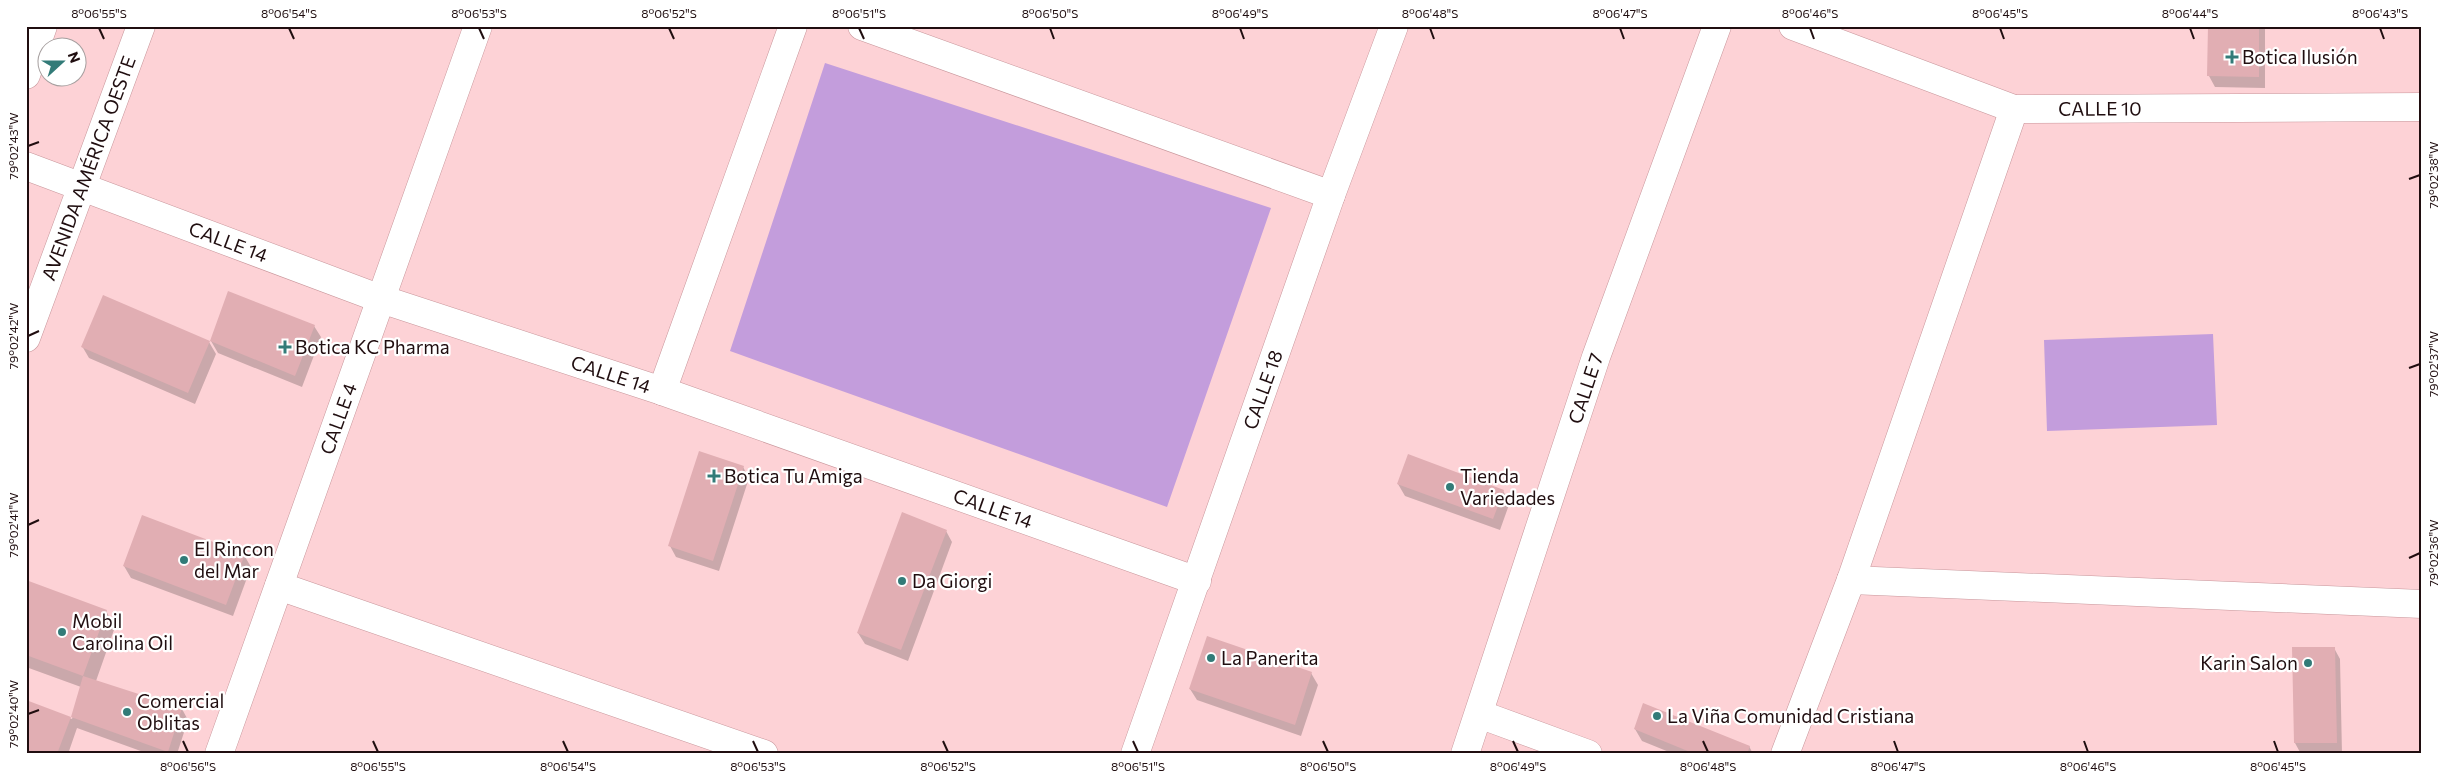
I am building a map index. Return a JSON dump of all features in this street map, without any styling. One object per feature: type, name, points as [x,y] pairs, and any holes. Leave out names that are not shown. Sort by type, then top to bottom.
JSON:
[{"type":"street","points":[[26,75],[43,26]]},
{"type":"street","name":"AVENIDA AMÉRICA OESTE","points":[[26,338],[84,186],[141,26]]},
{"type":"street","name":"CALLE 4","points":[[219,754],[478,26]]},
{"type":"street","points":[[662,392],[793,26]]},
{"type":"street","points":[[862,26],[1331,195]]},
{"type":"street","name":"CALLE 18","points":[[1135,754],[1331,195],[1394,26]]},
{"type":"street","name":"CALLE 7","points":[[1465,754],[1596,357],[1717,26]]},
{"type":"street","name":"CALLE 10","points":[[1793,26],[2014,109],[2422,107]]},
{"type":"street","points":[[1785,754],[1851,580],[2014,109]]},
{"type":"street","name":"CALLE 14","points":[[26,166],[84,186],[381,299],[662,392],[1197,581]]},
{"type":"street","points":[[1851,580],[2422,604]]},
{"type":"street","points":[[279,586],[764,754]]},
{"type":"street","points":[[1479,714],[1588,754]]},
{"type":"shaded area","points":[[825,63],[1271,208],[1167,507],[730,351]]},
{"type":"shaded area","points":[[2213,334],[2217,425],[2047,431],[2044,340]]},
{"type":"building","points":[[2208,26],[2259,26],[2259,77],[2207,76]]},
{"type":"building","points":[[228,291],[315,325],[295,376],[210,341]]},
{"type":"building","points":[[103,295],[210,341],[188,393],[81,347]]},
{"type":"building","points":[[699,451],[744,466],[713,561],[668,546]]},
{"type":"building","name":"Tienda Variedades","points":[[1408,454],[1504,490],[1493,519],[1397,484]]},
{"type":"building","name":"Da Giorgi","points":[[902,512],[947,530],[901,650],[857,633]]},
{"type":"building","name":"El Rincon del Mar","points":[[142,515],[245,554],[226,605],[123,566]]},
{"type":"building","name":"Mobil Carolina Oil","points":[[26,580],[107,610],[83,676],[26,655]]},
{"type":"building","points":[[1207,636],[1312,672],[1295,725],[1189,689]]},
{"type":"building","points":[[2292,647],[2335,647],[2337,743],[2294,743]]},
{"type":"building","name":"Comercial Oblitas","points":[[83,676],[182,708],[168,752],[71,717]]},
{"type":"building","points":[[26,700],[71,717],[57,754],[26,754]]},
{"type":"building","name":"La Viña Comunidad Cristiana","points":[[1643,703],[1750,746],[1747,754],[1695,754],[1634,729]]},
{"type":"place","name":"Botica Ilusión","points":[[2232,57]]},
{"type":"place","name":"Botica KC Pharma","points":[[285,347]]},
{"type":"place","name":"Botica Tu Amiga","points":[[714,476]]},
{"type":"place","name":"Tienda Variedades","points":[[1450,487]]},
{"type":"place","name":"El Rincon del Mar","points":[[184,560]]},
{"type":"place","name":"Da Giorgi","points":[[902,581]]},
{"type":"place","name":"Mobil Carolina Oil","points":[[62,632]]},
{"type":"place","name":"La Panerita","points":[[1211,658]]},
{"type":"place","name":"Karin Salon","points":[[2308,663]]},
{"type":"place","name":"Comercial Oblitas","points":[[127,712]]},
{"type":"place","name":"La Viña Comunidad Cristiana","points":[[1657,716]]}]
